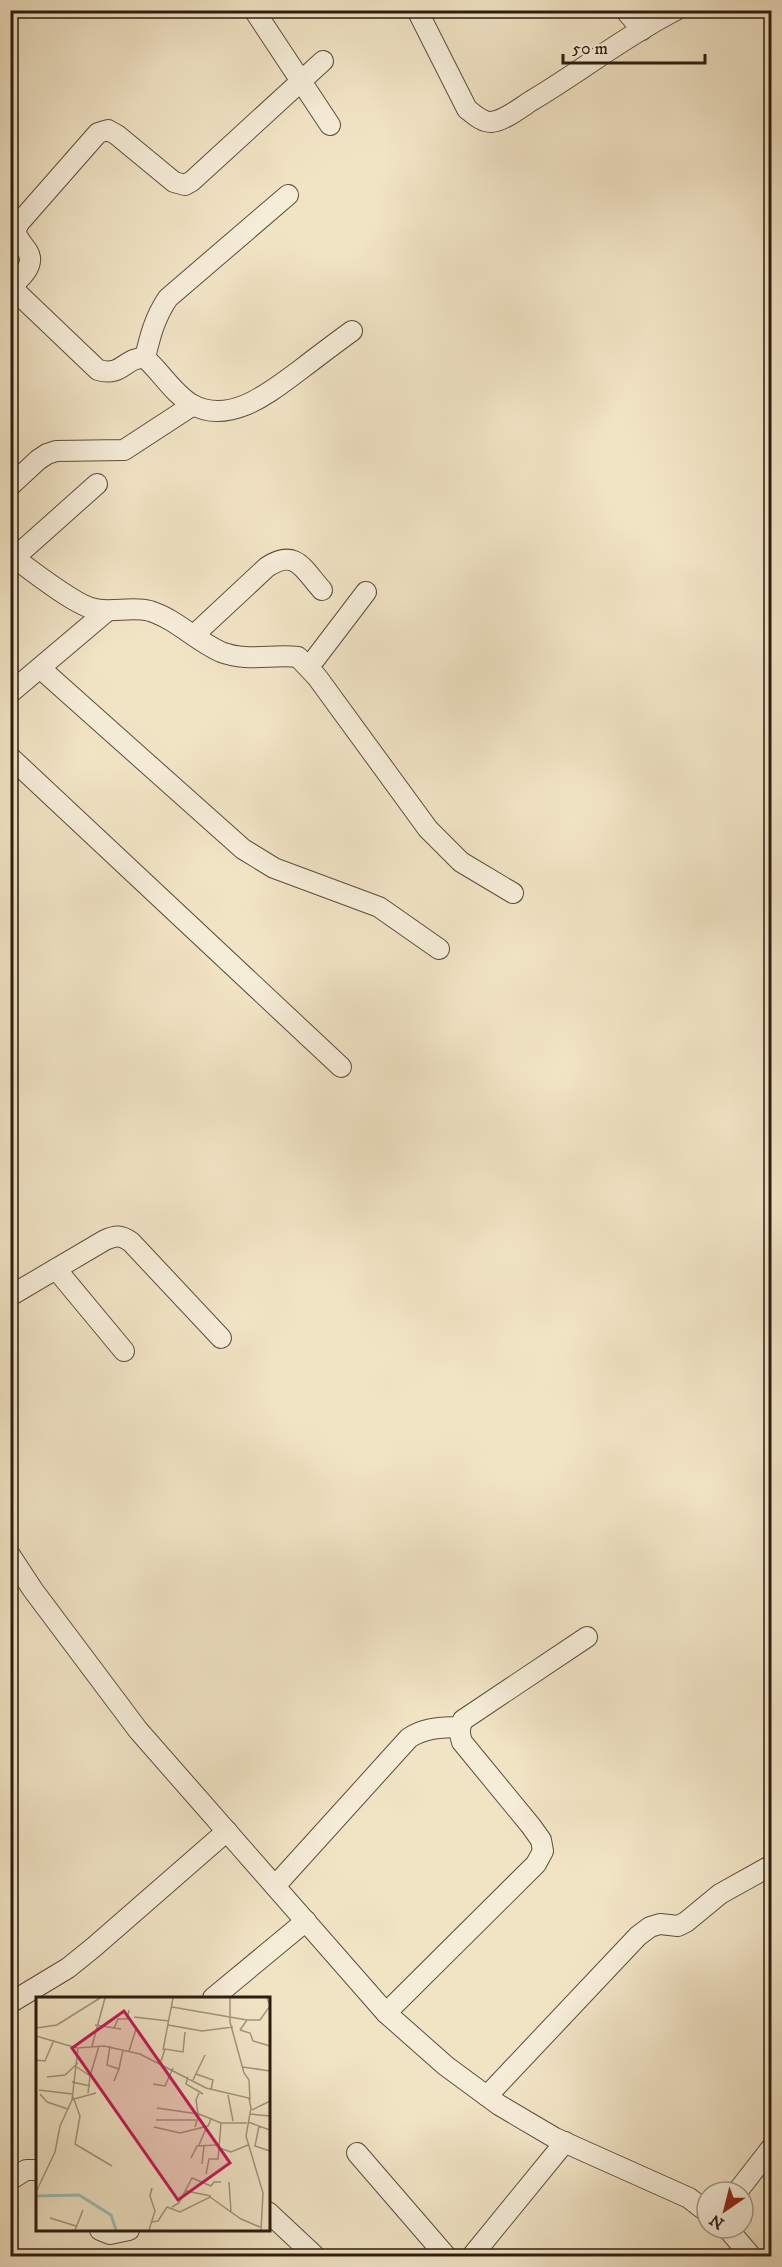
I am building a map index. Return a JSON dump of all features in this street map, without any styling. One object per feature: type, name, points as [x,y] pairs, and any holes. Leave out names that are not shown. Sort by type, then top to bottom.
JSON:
[{"type":"street","points":[[254,10],[330,124]]},
{"type":"street","points":[[417,10],[467,109],[479,119],[490,122],[504,117],[567,80],[676,10]]},
{"type":"street","points":[[625,10],[642,30]]},
{"type":"street","points":[[323,61],[185,185],[174,182],[117,135],[108,130],[98,134],[13,228],[30,259],[29,266],[11,288],[98,370],[108,373],[116,371],[137,358],[145,358],[180,395],[193,405],[213,410],[229,410],[261,399],[352,331]]},
{"type":"street","points":[[145,358],[152,327],[159,310],[168,298],[288,195]]},
{"type":"street","points":[[10,486],[46,454],[56,451],[124,450],[193,405]]},
{"type":"street","points":[[97,484],[12,556],[79,603],[92,609],[148,611],[162,616],[220,651],[235,656],[254,659],[298,657],[308,665],[428,829],[461,862],[513,893]]},
{"type":"street","points":[[194,635],[267,567],[279,559],[288,558],[296,561],[322,590]]},
{"type":"street","points":[[308,665],[366,592]]},
{"type":"street","points":[[10,693],[107,611]]},
{"type":"street","points":[[40,668],[243,849],[274,868],[379,907],[439,949]]},
{"type":"street","points":[[10,757],[341,1067]]},
{"type":"street","points":[[10,1296],[105,1240],[114,1236],[123,1236],[132,1242],[220,1338]]},
{"type":"street","points":[[56,1269],[124,1351]]},
{"type":"street","points":[[10,1555],[33,1590],[138,1730],[386,2013],[446,2066],[487,2096],[565,2142],[695,2202]]},
{"type":"street","points":[[386,2013],[536,1864],[543,1851],[541,1840],[531,1826],[462,1742],[459,1735],[463,1720],[587,1637]]},
{"type":"street","points":[[275,1886],[409,1737],[428,1729],[460,1727]]},
{"type":"street","points":[[10,2003],[68,1968],[227,1831]]},
{"type":"street","points":[[487,2096],[638,1936],[651,1926],[660,1924],[678,1926],[686,1922],[720,1894],[771,1865]]},
{"type":"street","points":[[214,1997],[306,1921]]},
{"type":"street","points":[[472,2256],[565,2142]]},
{"type":"street","points":[[747,2180],[771,2147]]},
{"type":"street","points":[[357,2153],[446,2256]]},
{"type":"street","points":[[10,2180],[26,2170],[36,2170]]},
{"type":"street","points":[[270,2214],[315,2256]]},
{"type":"street","points":[[104,2231],[110,2234],[121,2231]]},
{"type":"street","points":[[737,2240],[751,2256]]}]
